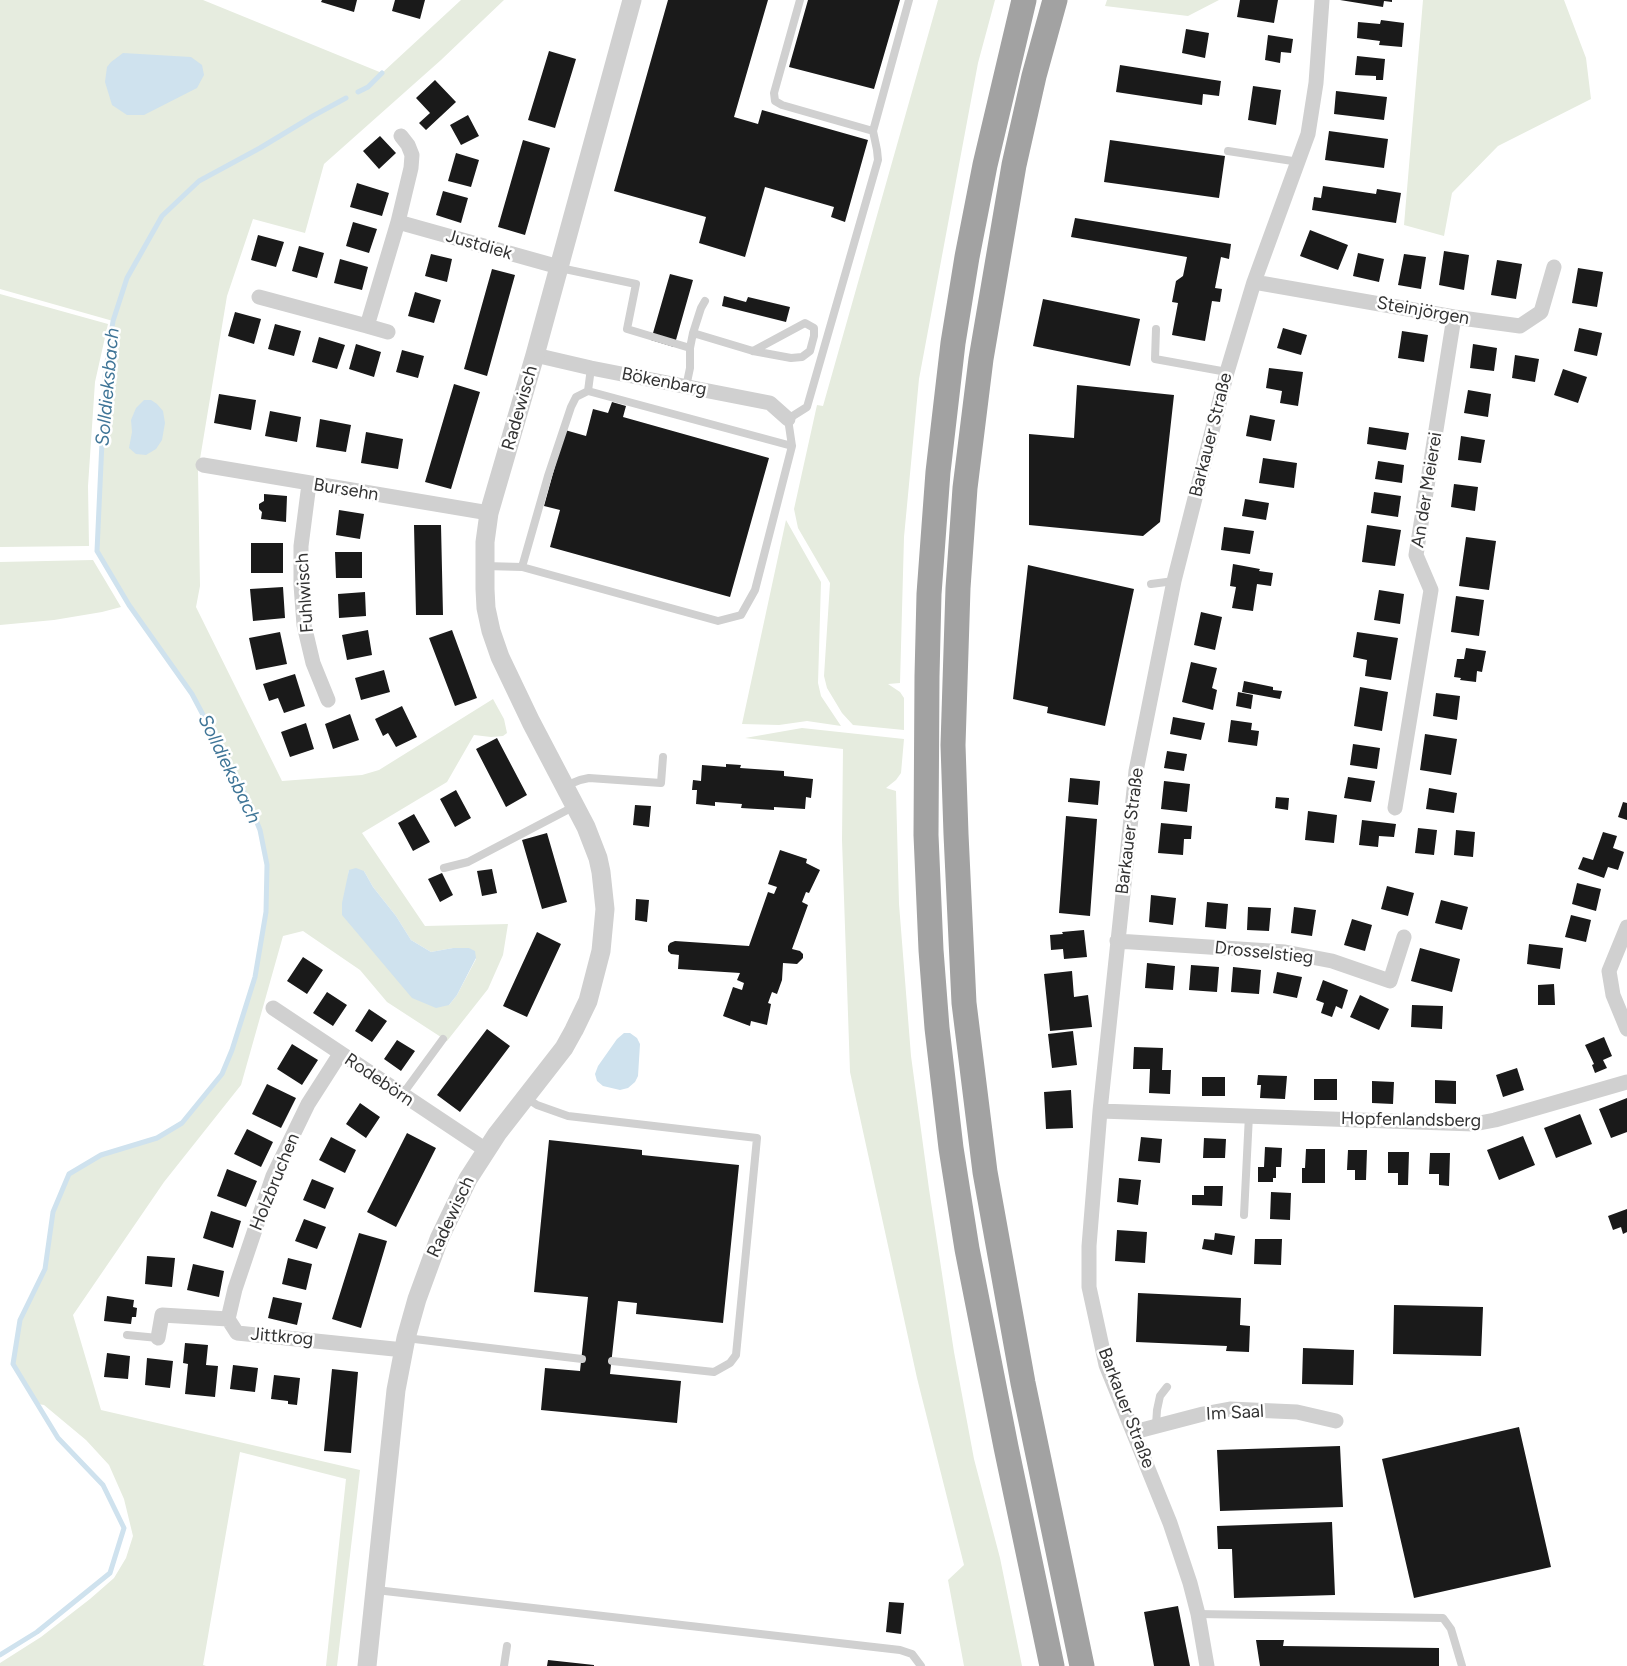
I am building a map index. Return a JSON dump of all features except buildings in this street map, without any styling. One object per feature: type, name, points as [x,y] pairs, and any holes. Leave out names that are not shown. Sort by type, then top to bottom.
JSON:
[{"type":"highway","points":[[1024,0],[985,165],[967,257],[953,344],[938,472],[929,594],[926,676],[926,835],[931,950],[937,1028],[951,1148],[967,1249],[1052,1666]]},
{"type":"highway","points":[[1055,0],[1034,76],[1014,165],[981,359],[965,488],[954,674],[953,746],[964,1003],[985,1172],[1023,1383],[1082,1666]]},
{"type":"street","name":"Radewisch","points":[[367,1666],[396,1390],[405,1344],[417,1299],[438,1239],[468,1179],[486,1150],[564,1048],[574,1030],[588,1001],[601,951],[605,908],[601,872],[593,844],[576,806],[530,722],[500,657],[491,631],[486,608],[486,534],[489,513],[535,355],[632,0]]},
{"type":"street","name":"Barkauer Straße","points":[[1207,1666],[1198,1614],[1170,1523],[1106,1365],[1090,1287],[1089,1246],[1100,1111],[1136,771],[1174,581],[1227,372],[1254,282],[1308,134],[1322,0]]},
{"type":"street","points":[[366,326],[398,222],[411,168],[412,155],[408,145],[401,136]]},
{"type":"street","name":"Justdiek","points":[[398,222],[559,268]]},
{"type":"street","name":"Steinjörgen","points":[[1254,282],[1454,317],[1520,326],[1541,312],[1554,267]]},
{"type":"street","points":[[260,297],[388,332]]},
{"type":"street","name":"An der Meierei","points":[[1395,808],[1431,590],[1416,555],[1454,317]]},
{"type":"street","name":"Bökenbarg","points":[[535,355],[591,368],[770,403],[788,419]]},
{"type":"street","name":"Bursehn","points":[[203,465],[489,513]]},
{"type":"street","name":"Fuhlwisch","points":[[308,484],[302,546],[301,585],[304,625],[314,662],[328,700]]},
{"type":"street","points":[[1627,927],[1609,971],[1613,995],[1627,1029]]},
{"type":"street","name":"Drosselstieg","points":[[1117,940],[1285,952],[1332,961],[1390,981],[1404,937]]},
{"type":"street","name":"Rodebörn","points":[[274,1008],[486,1150]]},
{"type":"street","name":"Holzbruchen","points":[[228,1319],[235,1289],[273,1176],[308,1104],[340,1054]]},
{"type":"street","name":"Hopfenlandsberg","points":[[1100,1111],[1474,1124],[1496,1120],[1627,1082]]},
{"type":"street","name":"Jittkrog","points":[[158,1338],[162,1315],[228,1319],[237,1333],[405,1344]]},
{"type":"street","name":"Im Saal","points":[[1134,1432],[1203,1414],[1230,1410],[1297,1412],[1336,1421]]},
{"type":"lane","points":[[800,0],[774,93],[775,101],[782,105],[873,131]]},
{"type":"lane","points":[[485,566],[522,567],[718,621],[741,615],[755,590],[792,446],[788,419],[807,407],[878,160],[873,131],[909,0]]},
{"type":"lane","points":[[1228,151],[1299,162]]},
{"type":"lane","points":[[559,268],[636,284],[627,329],[690,348]]},
{"type":"lane","points":[[686,387],[690,368],[690,348],[693,333],[705,301]]},
{"type":"lane","points":[[693,333],[752,351],[791,358],[802,357],[810,351],[814,328],[805,323],[752,351]]},
{"type":"lane","points":[[1156,329],[1155,360],[1227,372]]},
{"type":"lane","points":[[588,390],[591,368]]},
{"type":"lane","points":[[522,567],[548,476],[571,407],[576,397],[588,390],[792,446]]},
{"type":"lane","points":[[1151,584],[1174,581]]},
{"type":"lane","points":[[565,786],[589,778],[661,783],[663,757]]},
{"type":"lane","points":[[444,868],[468,862],[576,806]]},
{"type":"lane","points":[[402,1095],[443,1039]]},
{"type":"lane","points":[[525,1097],[537,1105],[568,1116],[757,1138],[736,1355],[730,1363],[714,1372],[612,1362]]},
{"type":"lane","points":[[1244,1215],[1249,1116]]},
{"type":"lane","name":"Jittkrog","points":[[127,1335],[158,1338]]},
{"type":"lane","points":[[405,1344],[582,1359]]},
{"type":"lane","points":[[1156,1426],[1160,1396],[1167,1387]]},
{"type":"lane","points":[[376,1590],[900,1650],[912,1654],[921,1666]]},
{"type":"lane","points":[[1198,1614],[1443,1618],[1450,1629],[1462,1666]]},
{"type":"lane","points":[[504,1666],[507,1646]]},
{"type":"shaded area","points":[[0,0],[203,0],[382,73],[461,0],[504,0],[441,60],[324,164],[305,233],[253,219],[227,296],[198,471],[200,586],[196,607],[282,781],[362,775],[379,770],[493,699],[504,719],[507,733],[503,736],[491,737],[474,735],[447,782],[362,833],[425,926],[508,924],[503,955],[488,989],[447,1041],[387,1002],[360,970],[303,931],[283,936],[241,1085],[164,1182],[73,1315],[101,1410],[360,1470],[337,1666],[326,1666],[346,1479],[240,1452],[203,1665],[206,1666],[0,1666],[0,1663],[41,1637],[114,1578],[126,1558],[133,1536],[124,1499],[109,1465],[86,1440],[44,1405],[38,1404],[13,1364],[20,1320],[45,1269],[53,1212],[69,1174],[101,1155],[157,1138],[182,1123],[222,1075],[255,977],[266,912],[267,866],[259,830],[247,798],[192,694],[129,605],[97,551],[105,376],[113,321],[0,289]],"holes":[[[349,870],[364,871],[373,887],[396,916],[411,940],[431,952],[453,948],[469,948],[476,959],[457,995],[449,1005],[347,884]]]},
{"type":"shaded area","points":[[938,0],[995,0],[978,63],[919,379],[904,537],[900,683],[888,684],[900,692],[904,698],[904,730],[853,725],[842,713],[827,688],[824,676],[830,583],[798,528],[794,509],[817,405],[823,406]]},
{"type":"shaded area","points":[[1107,0],[1219,0],[1188,16],[1105,6]]},
{"type":"shaded area","points":[[1423,0],[1564,0],[1586,58],[1591,99],[1498,146],[1452,193],[1444,236],[1404,225]]},
{"type":"shaded area","points":[[0,294],[108,324],[95,382],[88,486],[89,546],[0,547]]},
{"type":"shaded area","points":[[786,520],[821,582],[818,683],[821,696],[841,726],[807,721],[779,725],[742,724]]},
{"type":"shaded area","points":[[93,560],[121,607],[54,620],[0,625],[0,562]]},
{"type":"shaded area","points":[[802,728],[904,739],[901,773],[886,788],[896,791],[899,904],[911,1056],[954,1352],[974,1459],[1000,1558],[1022,1666],[964,1666],[948,1580],[964,1565],[917,1378],[850,1072],[842,840],[843,749],[745,738]]},
{"type":"water","points":[[123,53],[191,57],[202,65],[204,75],[197,88],[144,115],[127,115],[112,105],[105,82],[107,67]]},
{"type":"water","points":[[144,400],[151,400],[157,404],[163,411],[165,423],[162,440],[156,449],[146,455],[136,454],[129,448],[132,432],[131,420],[136,408]]},
{"type":"water","points":[[356,868],[364,871],[373,887],[396,916],[411,940],[431,952],[453,948],[469,948],[475,951],[476,958],[457,995],[449,1005],[436,1008],[412,998],[342,915],[342,903],[349,870]]},
{"type":"water","points":[[624,1033],[630,1033],[637,1038],[640,1044],[638,1076],[635,1082],[628,1088],[620,1090],[603,1086],[597,1081],[595,1074],[598,1066],[617,1039]]},
{"type":"waterway","name":"Solldieksbach","points":[[358,92],[368,87],[382,73]]},
{"type":"waterway","name":"Solldieksbach","points":[[0,1655],[37,1632],[110,1573],[124,1528],[103,1485],[58,1438],[13,1364],[20,1320],[45,1269],[53,1212],[69,1174],[101,1155],[157,1138],[182,1123],[222,1074],[232,1050],[255,977],[266,912],[267,865],[260,830],[247,798],[192,694],[129,605],[97,551],[105,376],[113,321],[127,278],[162,216],[199,181],[346,98]]}]
